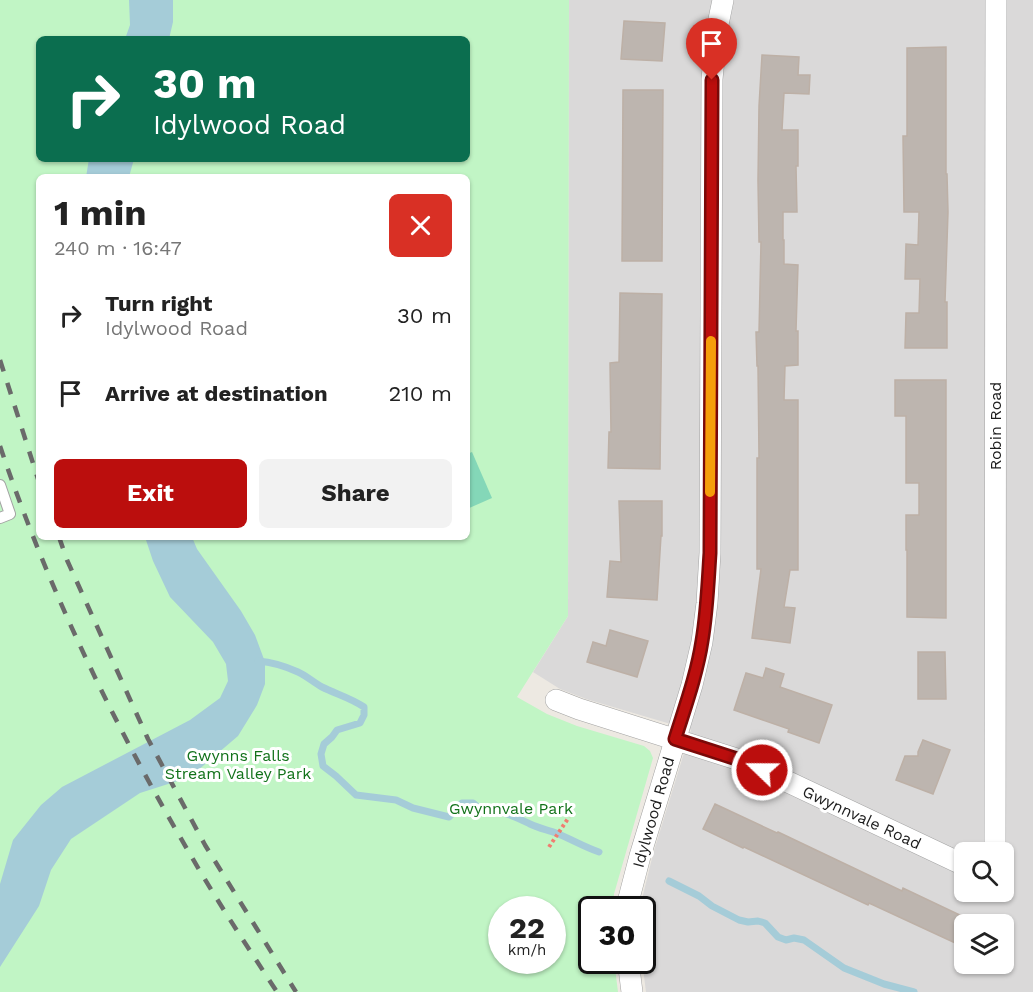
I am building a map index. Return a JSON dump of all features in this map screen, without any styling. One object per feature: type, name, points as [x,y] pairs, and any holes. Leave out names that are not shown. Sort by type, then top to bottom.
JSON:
[{"type":"street","name":"Idylwood Road","points":[[630,896],[692,685],[702,642],[707,603],[710,553],[712,80],[717,29],[723,0]]},
{"type":"street","name":"Robin Road","points":[[995,842],[996,0]]},
{"type":"street","name":"Gwynnvale Road","points":[[556,699],[579,709],[746,762],[954,861]]},
{"type":"street","points":[[630,974],[632,992]]},
{"type":"lane","points":[[0,485],[10,514],[0,518]]},
{"type":"path","points":[[549,847],[569,817]]},
{"type":"shaded area","points":[[569,0],[1033,0],[1033,992],[646,992],[644,974],[656,974],[656,896],[643,895],[653,854],[691,730],[586,699],[560,689],[533,672],[568,616]]},
{"type":"green space","name":"Gwynns Falls Stream Valley Park","points":[[0,0],[569,0],[568,616],[517,697],[547,714],[577,726],[644,746],[653,758],[614,896],[578,896],[578,974],[616,974],[618,992],[0,992]]},
{"type":"green space","points":[[472,452],[492,498],[470,508],[470,453]]},
{"type":"water","points":[[129,0],[173,0],[173,22],[170,36],[126,36],[130,25]]},
{"type":"water","points":[[88,162],[133,162],[130,174],[86,174]]},
{"type":"water","points":[[146,540],[193,540],[255,635],[265,662],[265,684],[257,705],[238,736],[190,777],[140,793],[71,839],[51,870],[39,906],[0,967],[0,884],[13,840],[41,805],[62,787],[190,720],[220,698],[228,681],[226,664],[213,642],[170,597]]},
{"type":"building","points":[[624,21],[665,23],[662,61],[621,59]]},
{"type":"building","points":[[946,47],[948,212],[945,302],[947,302],[947,348],[905,348],[906,313],[919,313],[920,279],[905,279],[906,244],[918,245],[919,212],[904,212],[903,136],[907,136],[907,48]]},
{"type":"building","points":[[762,55],[799,57],[798,75],[810,75],[809,94],[784,93],[782,130],[798,130],[797,212],[783,212],[784,264],[798,265],[796,331],[798,331],[798,365],[785,366],[784,400],[798,400],[798,570],[790,570],[784,607],[795,608],[790,643],[752,638],[761,569],[757,569],[757,458],[759,458],[756,332],[759,332],[761,242],[759,242],[758,181]]},
{"type":"building","points":[[623,90],[663,90],[662,261],[622,261]]},
{"type":"building","points":[[620,293],[662,294],[660,469],[608,468],[609,432],[611,432],[610,363],[619,362]]},
{"type":"building","points":[[895,380],[946,380],[946,618],[907,617],[906,515],[919,515],[919,483],[906,483],[906,416],[895,416]]},
{"type":"building","points":[[619,501],[662,501],[657,600],[607,597],[610,561],[621,562]]},
{"type":"building","points":[[610,630],[648,641],[637,677],[587,662],[593,642],[606,646]]},
{"type":"building","points":[[918,652],[945,652],[946,699],[918,699]]},
{"type":"building","points":[[766,668],[784,674],[780,687],[832,705],[819,743],[788,732],[789,729],[734,710],[746,673],[763,678]]},
{"type":"building","points":[[923,740],[950,750],[933,794],[896,780],[905,756],[918,756]]},
{"type":"building","points":[[715,804],[902,891],[903,888],[958,914],[954,914],[954,942],[869,903],[868,905],[703,829]]},
{"type":"waterway","points":[[258,661],[298,672],[322,687],[364,707],[364,715],[360,723],[337,730],[324,744],[321,754],[323,766],[356,795],[396,800],[413,808],[449,817],[462,803],[473,803],[481,810],[506,814],[599,852]]},
{"type":"waterway","points":[[669,881],[739,920],[765,923],[778,937],[786,940],[794,938],[804,940],[844,968],[884,984],[914,992]]},
{"type":"railway","points":[[0,360],[36,473]]},
{"type":"railway","points":[[0,446],[39,552],[109,706],[200,872],[277,992]]},
{"type":"railway","points":[[60,540],[148,739],[205,845],[296,992]]},
{"type":"slow traffic","points":[[710,492],[711,341]]},
{"type":"route","points":[[712,80],[710,553],[702,642],[692,685],[675,739],[746,762],[762,770]]},
{"type":"park label","name":"Gwynnvale Park","points":[[511,808]]}]
